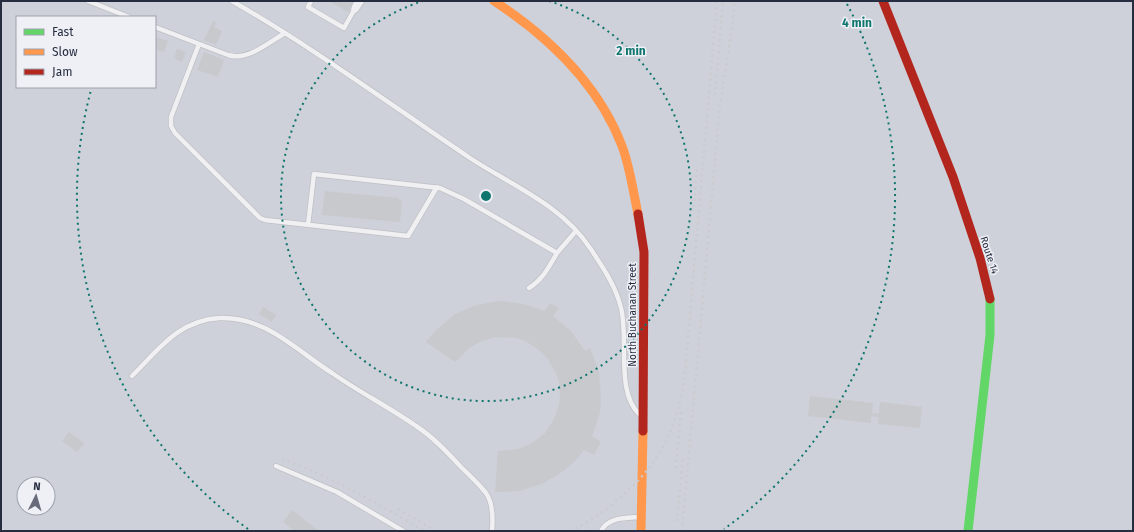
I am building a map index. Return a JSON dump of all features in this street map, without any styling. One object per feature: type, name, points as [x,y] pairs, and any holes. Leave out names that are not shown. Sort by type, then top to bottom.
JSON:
[{"type":"street","name":"North Buchanan Street","points":[[494,1],[536,30],[553,45],[575,69],[603,106],[625,154],[643,241],[642,517],[640,531]]},
{"type":"street","name":"Route 14","points":[[883,1],[953,177],[980,258],[990,294],[990,335],[968,531]]},
{"type":"lane","points":[[88,1],[126,16]]},
{"type":"lane","points":[[232,1],[285,33],[481,165],[552,208],[576,231],[589,246],[603,268],[620,302],[628,393],[633,408],[643,417]]},
{"type":"lane","points":[[311,1],[308,7],[344,28],[362,1]]},
{"type":"lane","points":[[354,12],[356,1]]},
{"type":"lane","points":[[156,27],[228,55],[239,56],[248,54],[285,33]]},
{"type":"lane","points":[[199,44],[171,117],[170,123],[172,129],[260,218],[265,220],[408,236],[437,187]]},
{"type":"lane","points":[[308,225],[314,174],[437,187],[464,199],[558,253]]},
{"type":"lane","points":[[529,288],[538,282],[545,274],[558,253],[576,231]]},
{"type":"lane","points":[[132,376],[175,334],[193,324],[212,319],[231,319],[252,323],[266,328],[282,337],[331,373],[429,436],[474,480],[486,494],[492,510],[492,531]]},
{"type":"lane","points":[[276,466],[336,492],[403,531]]},
{"type":"lane","points":[[601,531],[610,522],[619,519],[642,517]]},
{"type":"shaded area","points":[[1,1],[1133,1],[1133,531],[7,531],[1,528]]},
{"type":"building","points":[[329,1],[354,1],[348,12]]},
{"type":"building","points":[[213,21],[216,23],[214,27],[222,31],[216,45],[204,40]]},
{"type":"building","points":[[156,37],[168,41],[164,52],[156,49]]},
{"type":"building","points":[[177,49],[186,52],[182,62],[174,58]]},
{"type":"building","points":[[204,52],[224,60],[218,77],[197,70]]},
{"type":"building","points":[[325,191],[398,198],[402,200],[400,222],[322,215]]},
{"type":"building","points":[[500,301],[524,304],[545,311],[550,303],[559,308],[553,316],[571,331],[585,351],[590,348],[599,372],[601,397],[600,413],[592,436],[601,442],[594,455],[584,450],[565,470],[544,483],[520,491],[495,492],[498,451],[518,449],[531,444],[545,433],[554,419],[559,406],[560,395],[559,381],[555,371],[548,359],[538,349],[525,341],[516,338],[496,337],[482,341],[469,348],[455,362],[426,342],[435,331],[455,314],[476,305]]},
{"type":"building","points":[[263,307],[276,315],[272,322],[259,314]]},
{"type":"building","points":[[810,396],[873,403],[872,413],[879,414],[880,402],[922,407],[920,428],[878,424],[879,417],[871,416],[871,423],[808,416]]},
{"type":"building","points":[[69,432],[84,443],[77,452],[62,441]]},
{"type":"building","points":[[292,510],[319,531],[294,531],[283,522]]},
{"type":"railway","points":[[570,531],[586,523],[611,505],[645,473],[654,462],[669,436],[679,406],[683,389],[686,363],[717,1]]},
{"type":"railway","points":[[715,95],[723,1]]},
{"type":"railway","points":[[682,531],[720,105],[735,1]]},
{"type":"railway","points":[[694,207],[697,167]]},
{"type":"railway","points":[[676,468],[681,412]]},
{"type":"railway","points":[[282,459],[337,483],[424,531]]},
{"type":"railway","points":[[677,521],[683,459]]},
{"type":"railway","points":[[398,509],[436,531]]},
{"type":"traffic: fast","points":[[968,531],[990,335],[990,299]]},
{"type":"traffic: slow","points":[[494,1],[534,30],[570,63],[600,102],[612,123],[625,154],[638,214]]},
{"type":"traffic: slow","points":[[641,531],[643,431]]},
{"type":"traffic: jam","points":[[883,1],[953,177],[980,258],[990,299]]},
{"type":"traffic: jam","points":[[638,214],[644,252],[643,431]]}]
